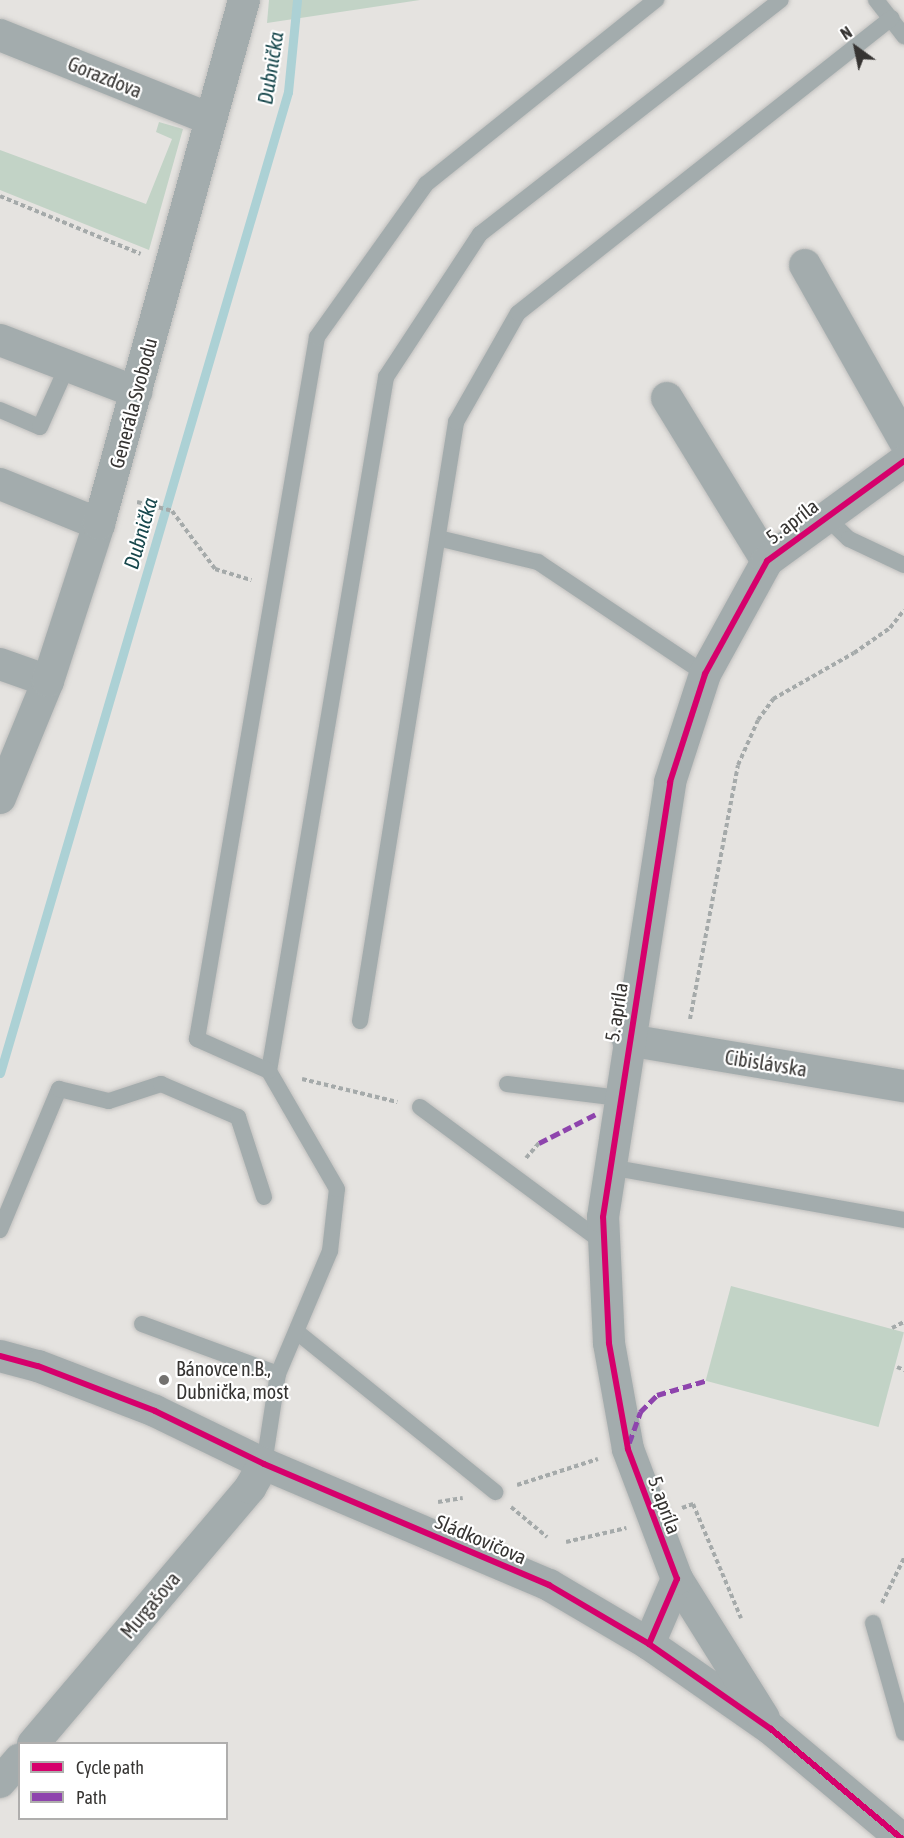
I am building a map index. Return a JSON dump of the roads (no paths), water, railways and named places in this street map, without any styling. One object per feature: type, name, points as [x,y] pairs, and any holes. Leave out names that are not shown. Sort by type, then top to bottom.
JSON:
[{"type":"street","name":"Generála Svobodu","points":[[0,798],[48,681],[99,524],[244,0]]},
{"type":"street","name":"Gorazdova","points":[[0,35],[210,119]]},
{"type":"street","points":[[805,266],[904,440]]},
{"type":"street","points":[[0,340],[136,392]]},
{"type":"street","points":[[666,398],[760,571]]},
{"type":"street","name":"5. apríla","points":[[771,1729],[677,1579],[627,1449],[609,1343],[603,1217],[628,1040],[670,782],[705,674],[760,571],[825,516],[904,461]]},
{"type":"street","points":[[0,484],[99,524]]},
{"type":"street","points":[[0,664],[48,681]]},
{"type":"street","name":"Cibislávska","points":[[628,1040],[904,1086]]},
{"type":"street","name":"Sládkovičova","points":[[0,1356],[38,1366],[155,1411],[264,1464],[549,1586],[649,1644],[771,1729],[901,1838]]},
{"type":"street","name":"Murgašova","points":[[34,1742],[250,1488],[264,1464]]},
{"type":"street","points":[[649,1644],[677,1579]]},
{"type":"street","points":[[0,1782],[18,1761]]},
{"type":"lane","points":[[264,1464],[278,1374],[330,1251],[337,1190],[270,1071],[197,1039],[317,337],[426,184],[656,0]]},
{"type":"lane","points":[[270,1071],[386,377],[480,234],[781,0]]},
{"type":"lane","points":[[876,0],[904,36]]},
{"type":"lane","points":[[360,1021],[456,422],[518,313],[891,18]]},
{"type":"lane","points":[[0,410],[40,427],[67,367]]},
{"type":"lane","points":[[825,516],[849,539],[904,565]]},
{"type":"lane","points":[[438,538],[538,562],[705,674]]},
{"type":"lane","points":[[0,1230],[59,1089],[109,1101],[161,1084],[238,1117],[264,1197]]},
{"type":"lane","points":[[507,1084],[620,1098]]},
{"type":"lane","points":[[420,1107],[604,1243]]},
{"type":"lane","points":[[610,1167],[904,1220]]},
{"type":"lane","points":[[142,1324],[278,1374]]},
{"type":"lane","points":[[297,1332],[495,1492]]},
{"type":"lane","points":[[873,1623],[904,1732]]},
{"type":"waterway","name":"Dubnička","points":[[0,1073],[288,92],[297,0]]},
{"type":"place","name":"Bánovce n.B., Dubnička, most","points":[[164,1380]]}]
